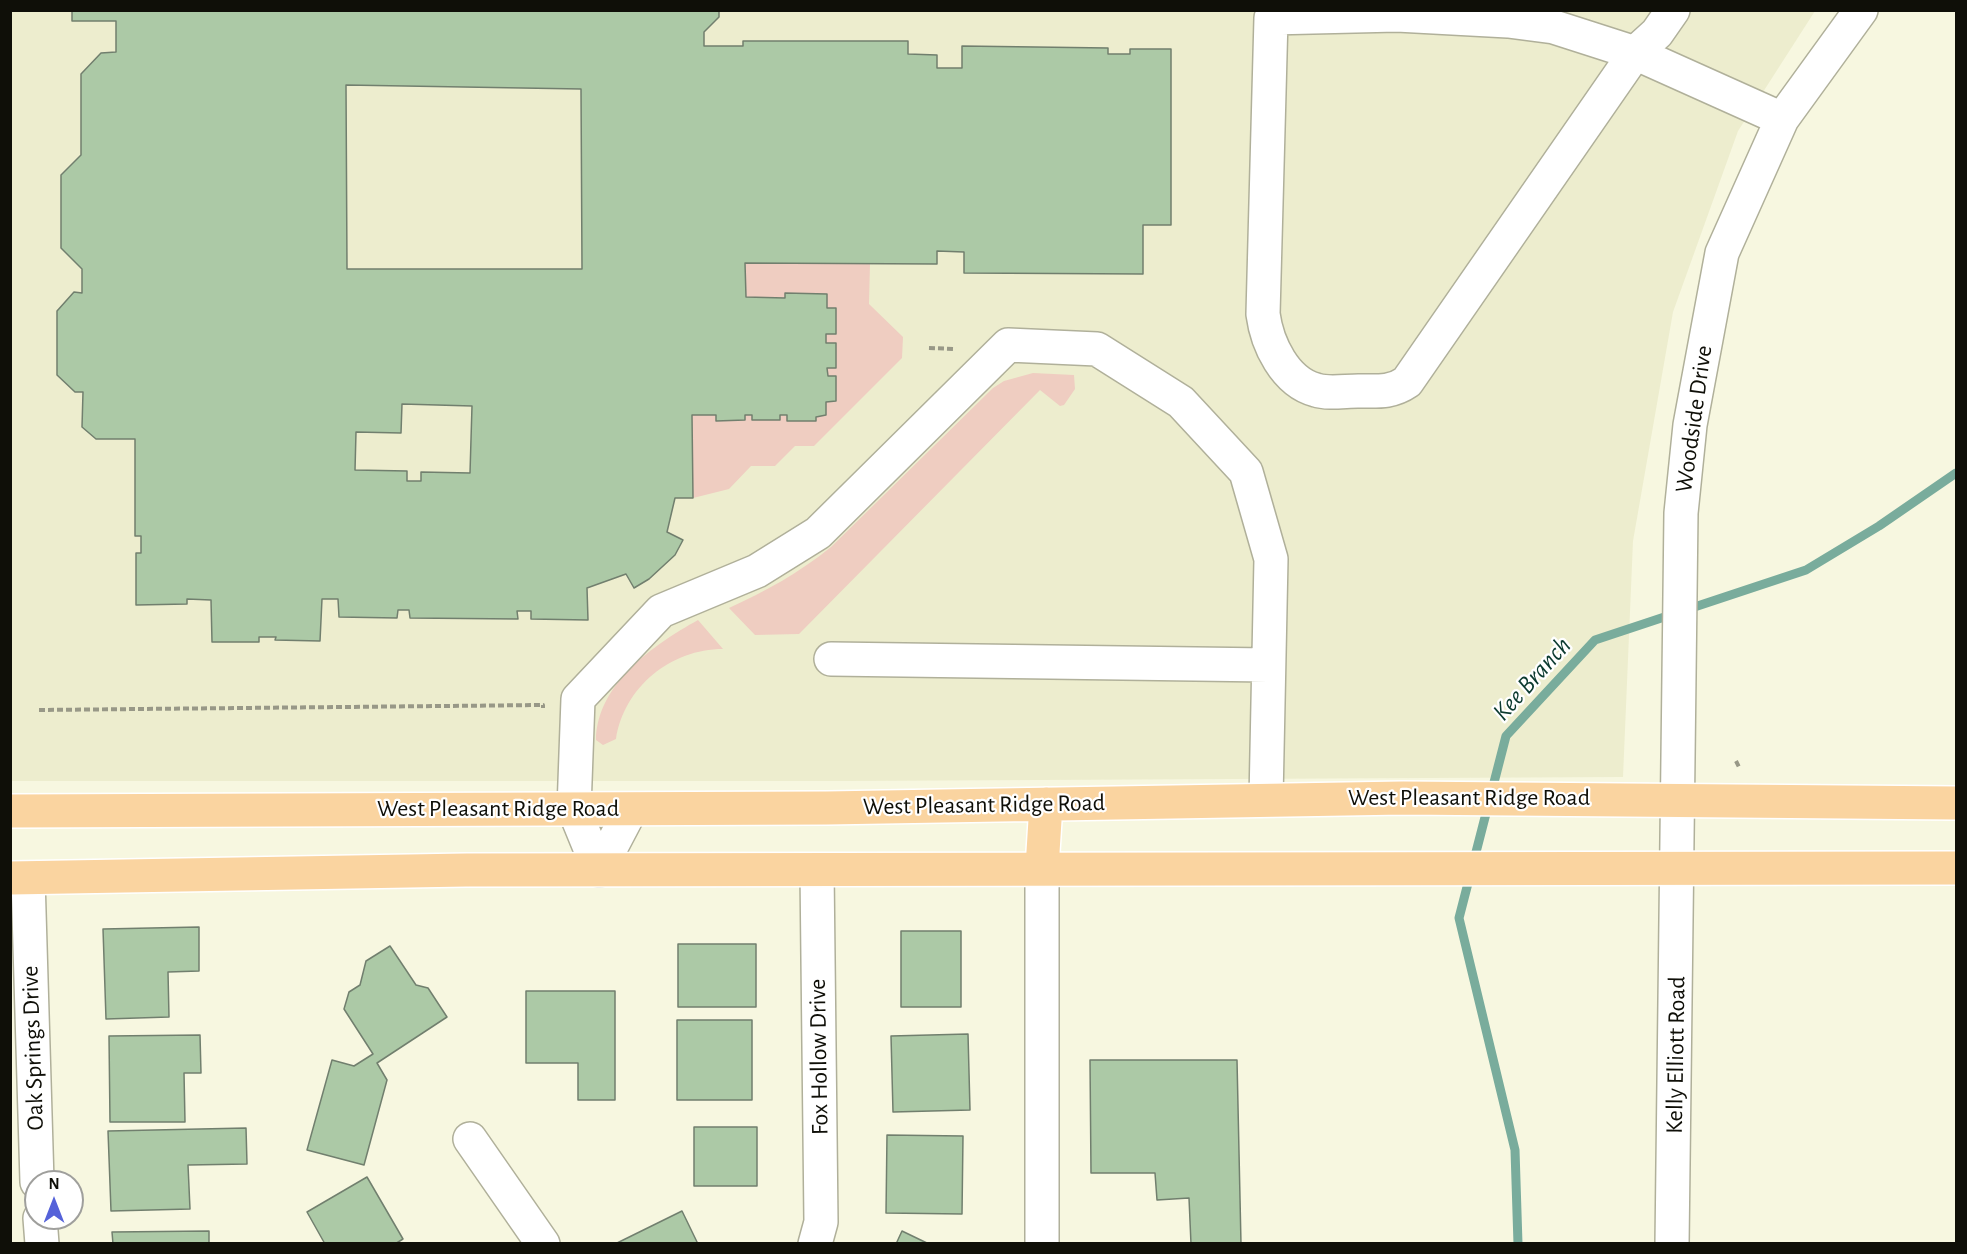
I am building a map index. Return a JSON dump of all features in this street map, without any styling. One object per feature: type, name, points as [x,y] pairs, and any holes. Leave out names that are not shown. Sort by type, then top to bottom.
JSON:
[{"type":"main road","name":"West Pleasant Ridge Road","points":[[10,811],[631,809],[1403,798],[1956,802]]},
{"type":"main road","points":[[1041,868],[1046,804]]},
{"type":"main road","points":[[19,878],[599,870],[1956,868]]},
{"type":"street","points":[[1673,10],[1657,33],[1635,53],[1407,382],[1394,391],[1318,391],[1300,384],[1274,353],[1266,334],[1263,314],[1271,14],[1459,14],[1554,27],[1635,53],[1782,119]]},
{"type":"street","name":"Woodside Drive","points":[[1676,867],[1681,513],[1690,426],[1722,253],[1782,119],[1861,10]]},
{"type":"street","points":[[599,870],[574,809],[578,699],[661,611],[757,571],[818,533],[1008,345],[1097,350],[1181,402],[1246,472],[1270,559],[1266,799]]},
{"type":"street","points":[[831,659],[1268,665]]},
{"type":"street","points":[[599,870],[631,809]]},
{"type":"street","name":"Kelly Elliott Road","points":[[1672,1244],[1676,867]]},
{"type":"street","points":[[1041,868],[1042,1244]]},
{"type":"street","name":"Fox Hollow Drive","points":[[815,1244],[820,1222],[817,870]]},
{"type":"street","name":"Oak Springs Drive","points":[[19,878],[36,1170]]},
{"type":"street","points":[[470,1139],[543,1244]]},
{"type":"path","points":[[929,348],[959,350]]},
{"type":"path","points":[[39,710],[543,705],[543,716]]},
{"type":"shaded area","points":[[10,11],[1815,11],[1738,131],[1673,312],[1633,541],[1623,777],[845,781],[11,781]]},
{"type":"shaded area","points":[[745,263],[870,264],[869,304],[903,337],[902,358],[814,446],[795,446],[775,466],[751,466],[729,489],[693,498],[692,415],[716,415],[717,421],[745,420],[745,415],[752,415],[753,420],[780,420],[780,415],[816,421],[816,417],[826,415],[826,402],[836,401],[836,376],[828,376],[827,368],[836,368],[836,343],[826,343],[826,334],[836,308],[827,308],[827,294],[786,293],[785,298],[746,297]]},
{"type":"shaded area","points":[[1033,373],[1074,375],[1075,389],[1064,405],[1060,406],[1040,390],[799,634],[755,635],[729,608],[782,581],[831,547],[993,388],[1004,381]]},
{"type":"shaded area","points":[[698,620],[723,649],[685,656],[653,674],[629,703],[616,739],[603,745],[596,740],[599,720],[606,701],[630,668],[663,641]]},
{"type":"building","points":[[72,10],[719,10],[719,17],[704,32],[704,46],[743,46],[743,41],[908,41],[908,54],[937,55],[937,68],[962,68],[962,46],[1108,48],[1108,54],[1130,54],[1130,49],[1171,49],[1171,225],[1143,225],[1143,274],[964,273],[964,252],[937,251],[937,264],[745,263],[746,297],[785,298],[785,293],[827,294],[827,308],[836,308],[836,334],[826,334],[826,343],[836,343],[836,368],[827,368],[828,376],[836,376],[836,401],[826,402],[826,415],[816,417],[816,421],[787,421],[787,415],[780,415],[780,420],[752,420],[752,415],[745,415],[745,420],[716,421],[716,415],[692,415],[693,498],[675,498],[667,532],[683,540],[675,555],[649,579],[634,588],[626,574],[587,588],[588,620],[531,619],[531,611],[517,611],[518,619],[410,618],[409,610],[398,610],[397,618],[339,617],[338,599],[322,599],[320,641],[275,640],[276,637],[259,637],[259,642],[212,642],[211,600],[187,599],[187,604],[136,605],[136,553],[141,553],[141,536],[135,536],[135,439],[96,439],[82,427],[83,392],[75,392],[57,375],[57,311],[74,292],[82,293],[82,269],[61,248],[61,175],[81,155],[81,74],[101,53],[116,52],[116,21],[72,21]],"holes":[[[346,85],[581,89],[582,269],[347,269]],[[402,404],[472,406],[470,473],[421,472],[421,481],[407,481],[407,471],[355,470],[356,432],[401,433]]]},
{"type":"building","points":[[199,927],[199,971],[168,972],[169,1017],[106,1019],[103,929]]},
{"type":"building","points":[[901,931],[961,931],[961,1007],[901,1007]]},
{"type":"building","points":[[678,944],[756,944],[756,1007],[678,1007]]},
{"type":"building","points":[[390,946],[416,985],[428,988],[447,1017],[377,1063],[387,1080],[364,1165],[307,1150],[332,1060],[354,1066],[373,1054],[344,1009],[349,992],[360,985],[366,961]]},
{"type":"building","points":[[526,991],[615,991],[615,1100],[578,1100],[578,1063],[526,1063]]},
{"type":"building","points":[[677,1020],[752,1020],[752,1100],[677,1100]]},
{"type":"building","points":[[968,1034],[970,1110],[893,1112],[891,1036]]},
{"type":"building","points":[[200,1035],[201,1073],[184,1073],[185,1122],[110,1122],[109,1036]]},
{"type":"building","points":[[1090,1060],[1237,1060],[1241,1244],[1191,1244],[1189,1198],[1157,1200],[1155,1173],[1091,1173]]},
{"type":"building","points":[[694,1127],[757,1127],[757,1186],[694,1186]]},
{"type":"building","points":[[246,1128],[247,1164],[188,1165],[190,1209],[111,1211],[108,1131]]},
{"type":"building","points":[[887,1135],[963,1136],[962,1214],[886,1213]]},
{"type":"building","points":[[367,1177],[403,1239],[395,1244],[325,1244],[307,1212]]},
{"type":"building","points":[[682,1211],[698,1244],[615,1244]]},
{"type":"building","points":[[209,1231],[209,1244],[113,1244],[112,1232]]},
{"type":"building","points":[[902,1231],[929,1244],[896,1244]]},
{"type":"waterway","name":"Kee Branch","points":[[1518,1244],[1515,1150],[1459,918],[1506,736],[1595,640],[1806,570],[1879,526],[1956,473]]}]
